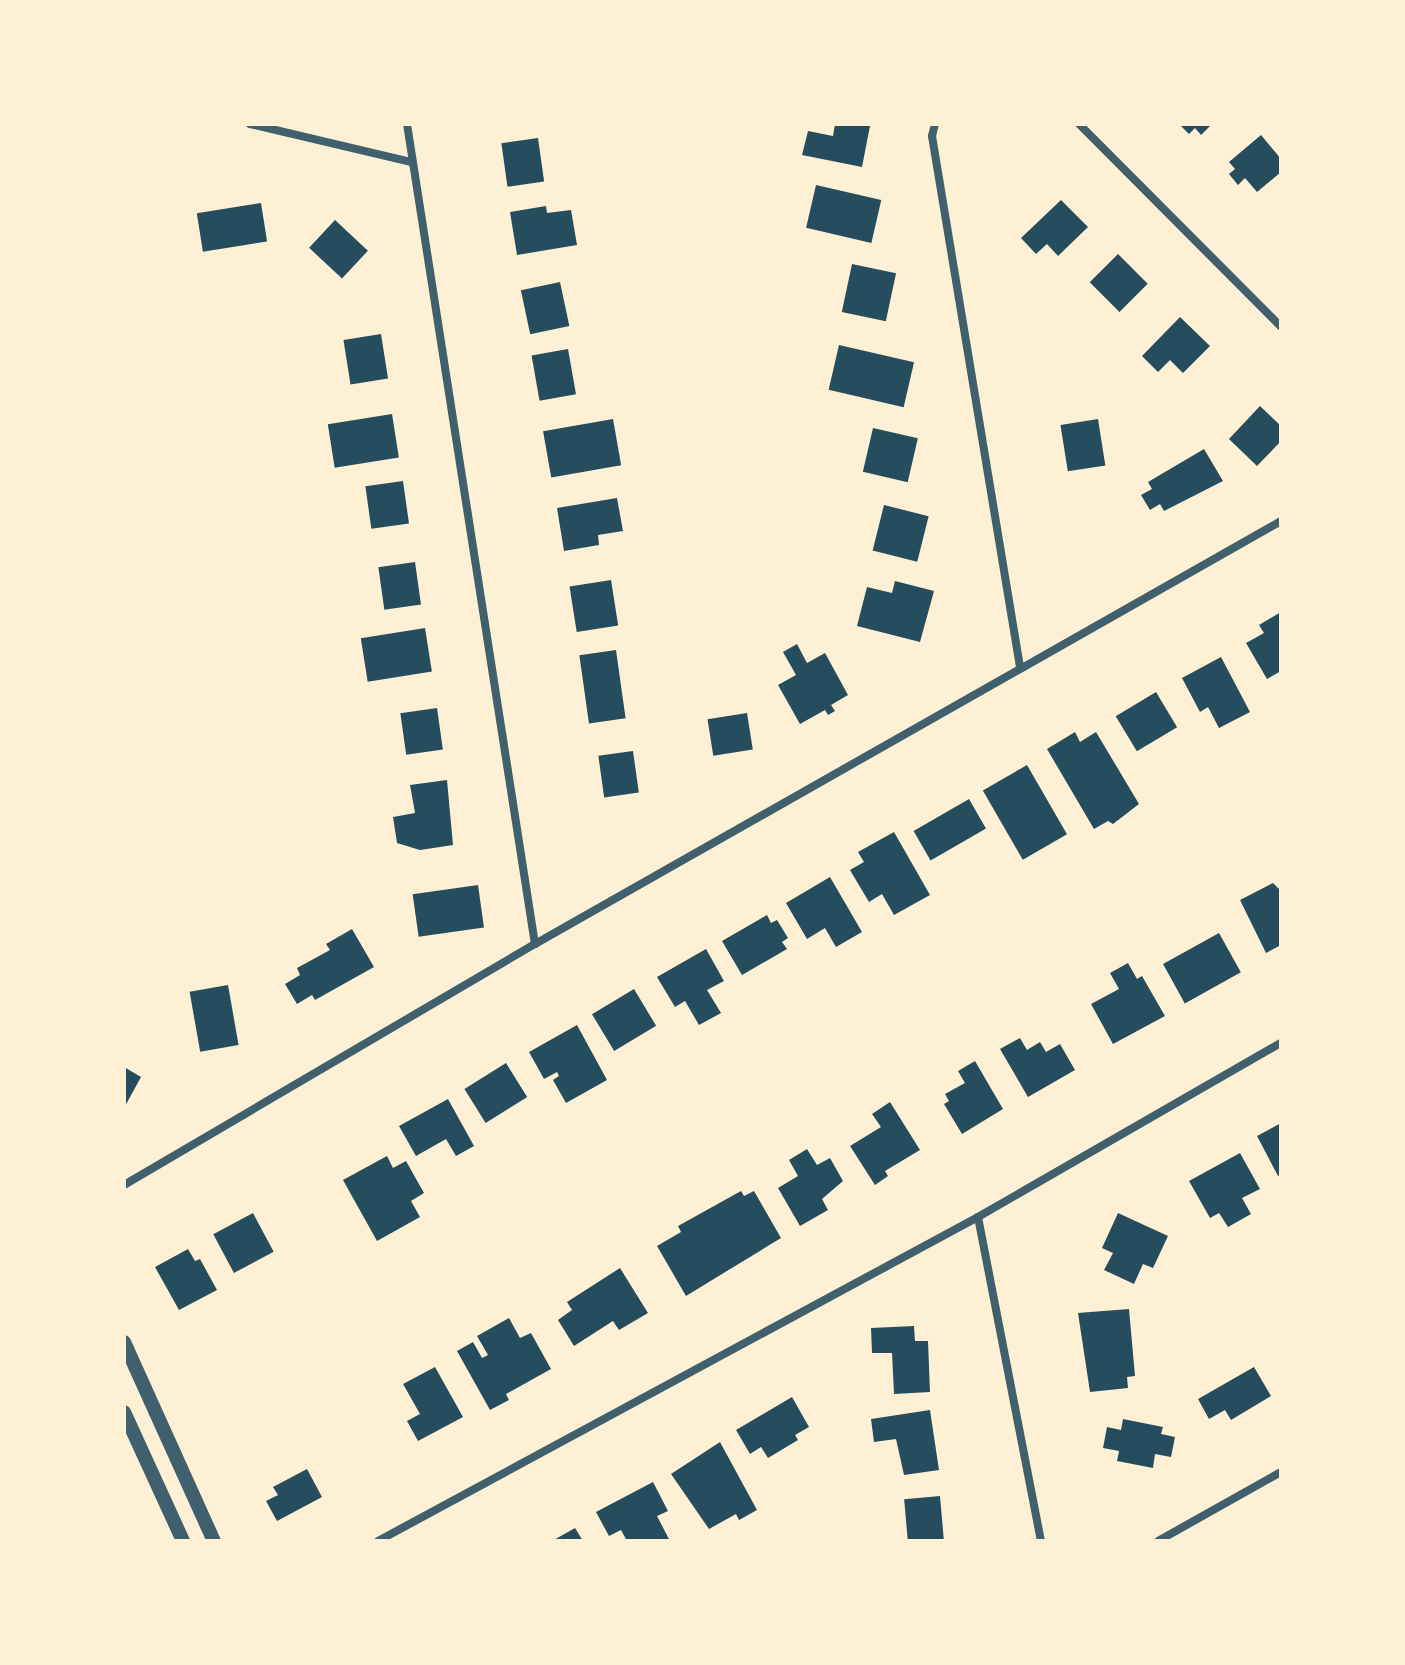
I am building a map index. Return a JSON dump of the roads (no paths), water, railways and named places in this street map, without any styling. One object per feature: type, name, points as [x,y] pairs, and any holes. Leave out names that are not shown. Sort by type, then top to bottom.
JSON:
[{"type":"street","points":[[250,124],[411,162]]},
{"type":"street","points":[[407,124],[535,944]]},
{"type":"street","points":[[935,124],[932,136],[1020,667]]},
{"type":"street","points":[[1079,124],[1281,327]]},
{"type":"street","points":[[124,1185],[535,944],[1281,521]]},
{"type":"street","points":[[378,1541],[978,1217],[1281,1043]]},
{"type":"street","points":[[978,1217],[1041,1541]]},
{"type":"street","points":[[124,1342],[214,1541]]},
{"type":"street","points":[[124,1412],[183,1541]]},
{"type":"street","points":[[1158,1541],[1281,1472]]}]
